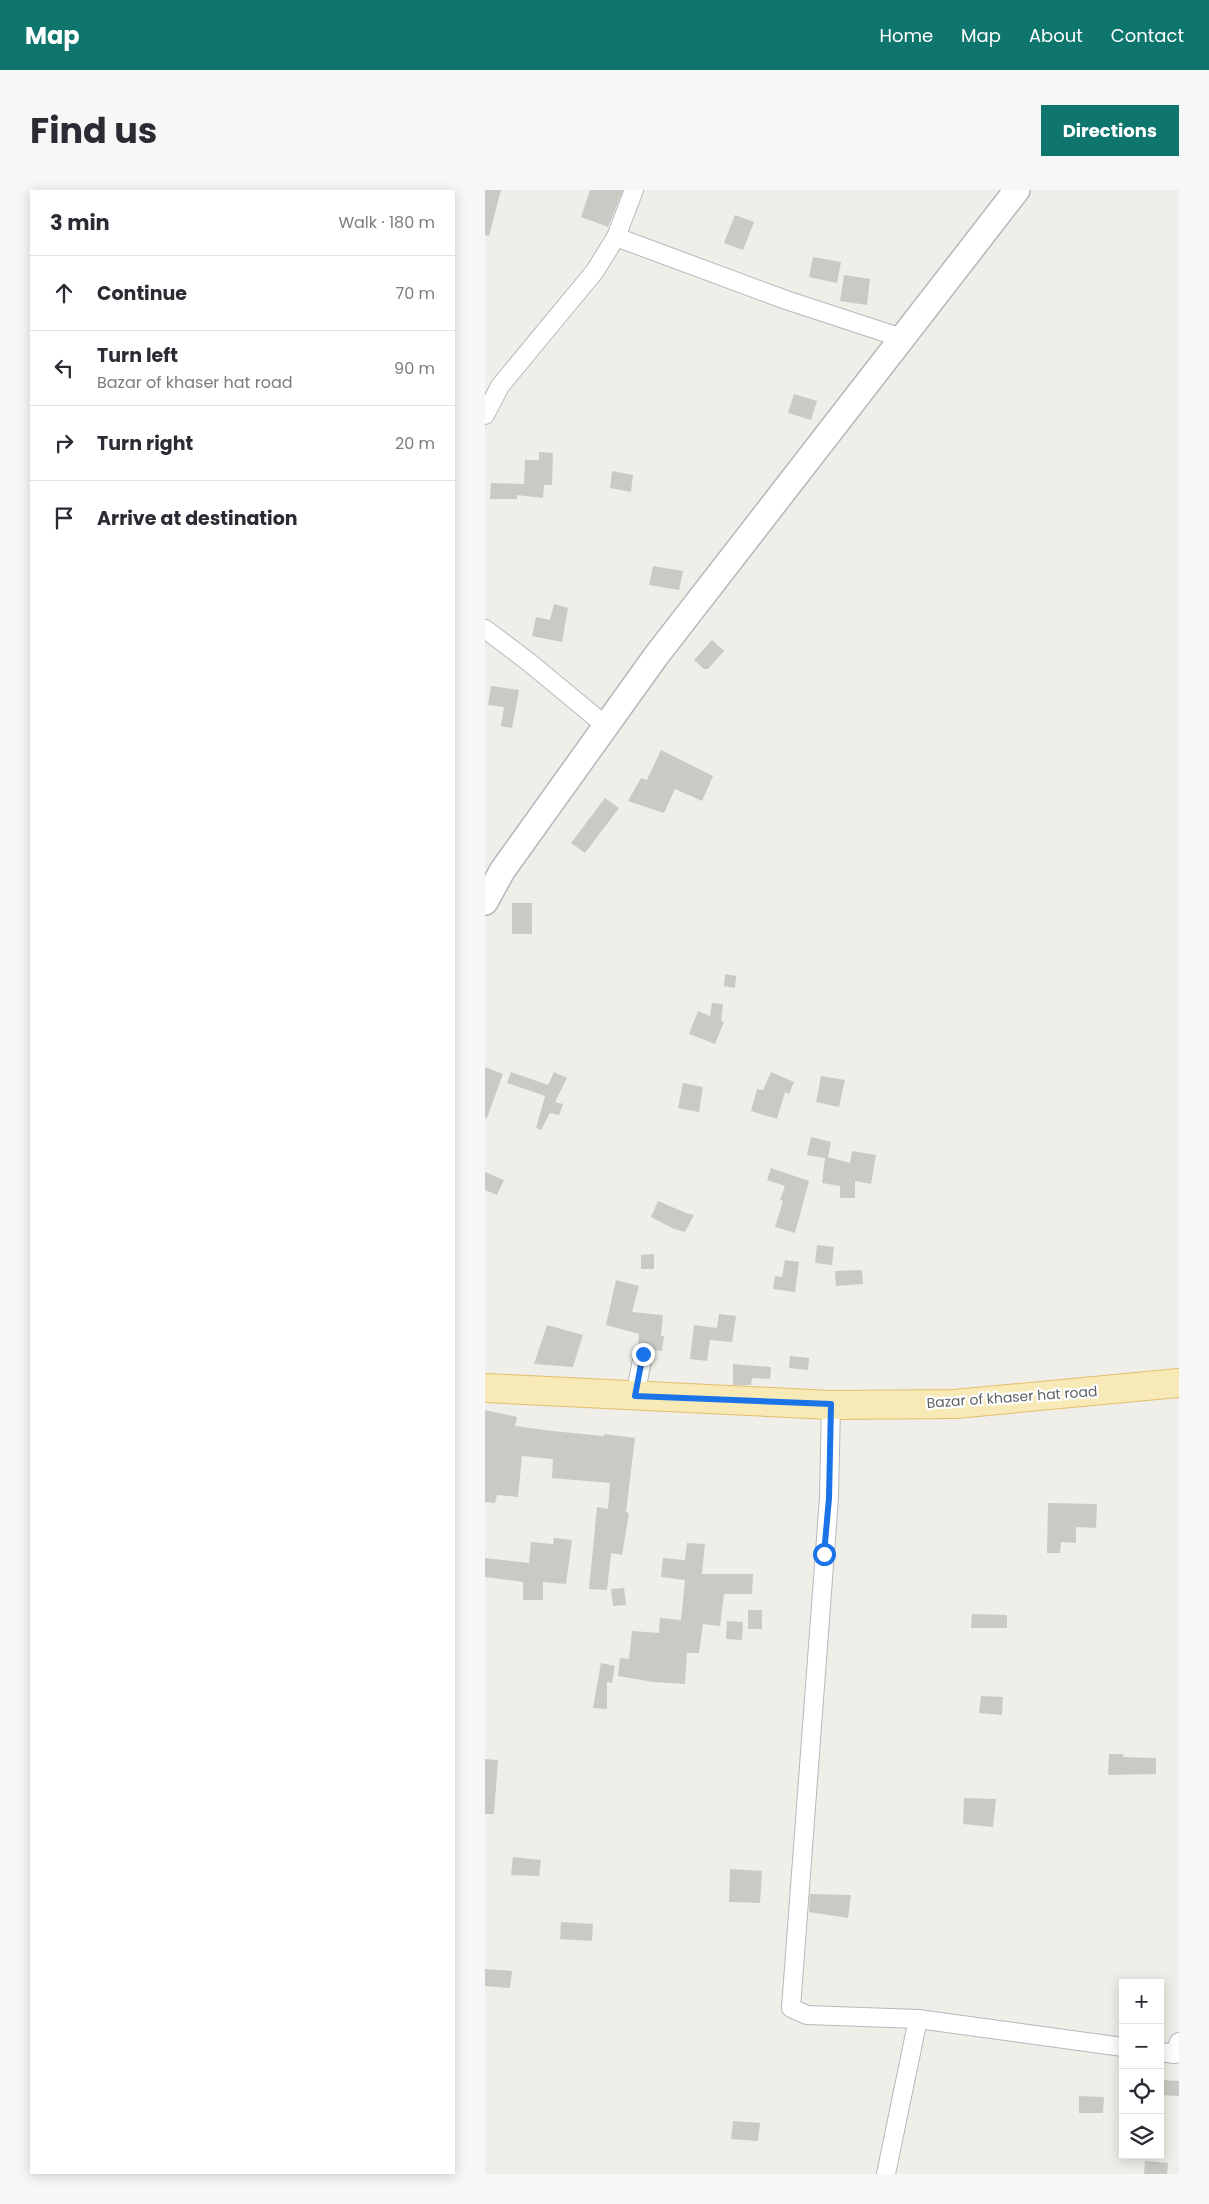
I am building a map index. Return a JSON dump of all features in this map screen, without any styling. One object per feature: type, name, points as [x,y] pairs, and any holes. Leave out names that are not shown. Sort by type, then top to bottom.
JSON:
[{"type":"main road","points":[[485,902],[503,872],[656,656],[1017,190]]},
{"type":"main road","name":"Bazar of khaser hat road","points":[[485,1388],[831,1404],[955,1404],[1179,1383]]},
{"type":"street","points":[[485,415],[500,386],[595,271],[616,237],[634,190]]},
{"type":"street","points":[[616,237],[777,297],[902,338]]},
{"type":"street","points":[[485,629],[530,663],[606,726]]},
{"type":"street","points":[[635,1396],[643,1354]]},
{"type":"street","points":[[831,1404],[829,1498],[791,2008],[807,2015],[918,2019],[1119,2046]]},
{"type":"street","points":[[886,2174],[918,2019]]},
{"type":"street","points":[[1164,2053],[1174,2054],[1179,2042]]},
{"type":"building","points":[[485,190],[501,190],[489,236],[485,235]]},
{"type":"building","points":[[590,190],[623,190],[608,227],[581,217]]},
{"type":"building","points":[[735,215],[754,222],[743,250],[724,243]]},
{"type":"building","points":[[813,257],[841,262],[837,283],[809,277]]},
{"type":"building","points":[[844,275],[870,279],[867,305],[840,301]]},
{"type":"building","points":[[794,394],[817,401],[811,420],[788,413]]},
{"type":"building","points":[[539,452],[553,453],[552,485],[544,485],[543,498],[517,495],[517,499],[490,499],[491,483],[524,484],[525,460],[539,460]]},
{"type":"building","points":[[612,471],[633,475],[631,492],[610,488]]},
{"type":"building","points":[[653,566],[683,571],[679,590],[649,585]]},
{"type":"building","points":[[554,604],[568,608],[562,642],[532,636],[536,617],[550,620]]},
{"type":"building","points":[[712,640],[724,651],[708,669],[704,669],[694,660]]},
{"type":"building","points":[[491,686],[519,690],[512,728],[501,726],[504,707],[488,705]]},
{"type":"building","points":[[661,750],[713,776],[702,801],[675,789],[664,813],[628,801],[641,778],[647,780]]},
{"type":"building","points":[[605,798],[619,808],[585,853],[571,843]]},
{"type":"building","points":[[512,903],[532,903],[532,934],[512,934]]},
{"type":"building","points":[[725,974],[736,976],[735,988],[724,986]]},
{"type":"building","points":[[712,1003],[723,1004],[721,1021],[724,1022],[715,1044],[689,1034],[698,1011],[710,1016]]},
{"type":"building","points":[[485,1067],[503,1074],[487,1118],[485,1118]]},
{"type":"building","points":[[511,1072],[548,1085],[554,1072],[567,1078],[555,1102],[563,1104],[559,1115],[550,1113],[541,1130],[536,1128],[545,1096],[507,1083]]},
{"type":"building","points":[[771,1072],[794,1082],[789,1094],[785,1092],[777,1119],[751,1111],[757,1089],[763,1090]]},
{"type":"building","points":[[821,1076],[845,1080],[839,1107],[816,1102]]},
{"type":"building","points":[[683,1083],[703,1087],[699,1112],[678,1108]]},
{"type":"building","points":[[811,1137],[831,1142],[828,1157],[850,1163],[852,1151],[876,1155],[871,1184],[855,1181],[855,1198],[840,1198],[840,1186],[822,1183],[825,1158],[807,1155]]},
{"type":"building","points":[[771,1168],[809,1181],[795,1233],[775,1227],[783,1201],[780,1200],[785,1186],[767,1180]]},
{"type":"building","points":[[485,1172],[504,1180],[497,1195],[485,1190]]},
{"type":"building","points":[[658,1201],[694,1215],[685,1232],[674,1229],[651,1217]]},
{"type":"building","points":[[817,1245],[834,1247],[832,1265],[815,1263]]},
{"type":"building","points":[[654,1254],[654,1269],[641,1269],[641,1255]]},
{"type":"building","points":[[785,1260],[799,1262],[795,1292],[773,1289],[775,1276],[782,1277]]},
{"type":"building","points":[[862,1270],[863,1284],[836,1286],[835,1271]]},
{"type":"building","points":[[616,1280],[639,1286],[632,1312],[663,1315],[661,1336],[664,1336],[662,1351],[652,1350],[645,1345],[638,1346],[639,1334],[606,1325]]},
{"type":"building","points":[[719,1314],[736,1316],[732,1342],[710,1340],[707,1361],[690,1359],[694,1325],[717,1328]]},
{"type":"building","points":[[547,1325],[583,1335],[573,1367],[534,1364]]},
{"type":"building","points":[[790,1356],[809,1358],[808,1370],[789,1368]]},
{"type":"building","points":[[733,1364],[771,1367],[770,1379],[752,1378],[751,1385],[733,1385]]},
{"type":"building","points":[[485,1410],[517,1417],[515,1426],[635,1438],[626,1512],[629,1513],[622,1555],[611,1553],[607,1590],[589,1589],[597,1507],[608,1509],[610,1483],[552,1478],[553,1459],[522,1456],[518,1497],[497,1495],[495,1503],[485,1502]]},
{"type":"building","points":[[1048,1503],[1097,1504],[1096,1528],[1076,1527],[1076,1543],[1061,1542],[1060,1553],[1047,1553]]},
{"type":"building","points":[[554,1538],[572,1540],[566,1584],[543,1582],[543,1600],[523,1600],[523,1582],[485,1577],[485,1558],[529,1563],[531,1542],[553,1544]]},
{"type":"building","points":[[687,1543],[705,1544],[702,1574],[753,1574],[752,1594],[724,1594],[720,1626],[703,1624],[699,1653],[687,1653],[685,1684],[653,1682],[618,1676],[620,1658],[629,1659],[632,1631],[659,1633],[660,1618],[681,1620],[685,1580],[661,1577],[663,1558],[685,1560]]},
{"type":"building","points":[[624,1588],[626,1605],[613,1606],[611,1589]]},
{"type":"building","points":[[748,1610],[762,1610],[762,1629],[748,1629]]},
{"type":"building","points":[[972,1614],[1007,1615],[1007,1628],[971,1628]]},
{"type":"building","points":[[727,1621],[743,1622],[742,1640],[726,1639]]},
{"type":"building","points":[[601,1663],[615,1666],[612,1683],[607,1682],[607,1709],[593,1708]]},
{"type":"building","points":[[981,1696],[1003,1697],[1002,1715],[979,1713]]},
{"type":"building","points":[[1109,1754],[1123,1754],[1123,1757],[1156,1758],[1156,1774],[1108,1775]]},
{"type":"building","points":[[485,1759],[498,1760],[494,1814],[485,1814]]},
{"type":"building","points":[[964,1798],[996,1799],[993,1827],[963,1824]]},
{"type":"building","points":[[513,1857],[541,1860],[539,1876],[511,1875]]},
{"type":"building","points":[[730,1869],[762,1871],[760,1903],[729,1902]]},
{"type":"building","points":[[810,1894],[851,1895],[848,1918],[809,1912]]},
{"type":"building","points":[[561,1922],[593,1924],[592,1941],[560,1939]]},
{"type":"building","points":[[485,1969],[512,1971],[510,1988],[485,1986]]},
{"type":"building","points":[[1164,2080],[1179,2081],[1179,2096],[1164,2095]]},
{"type":"building","points":[[1079,2096],[1104,2097],[1103,2113],[1079,2113]]},
{"type":"building","points":[[733,2121],[760,2123],[758,2141],[731,2139]]},
{"type":"building","points":[[1145,2161],[1168,2163],[1167,2174],[1144,2174]]},
{"type":"route","points":[[643,1354],[635,1396],[831,1404],[829,1498],[824,1554]]}]
